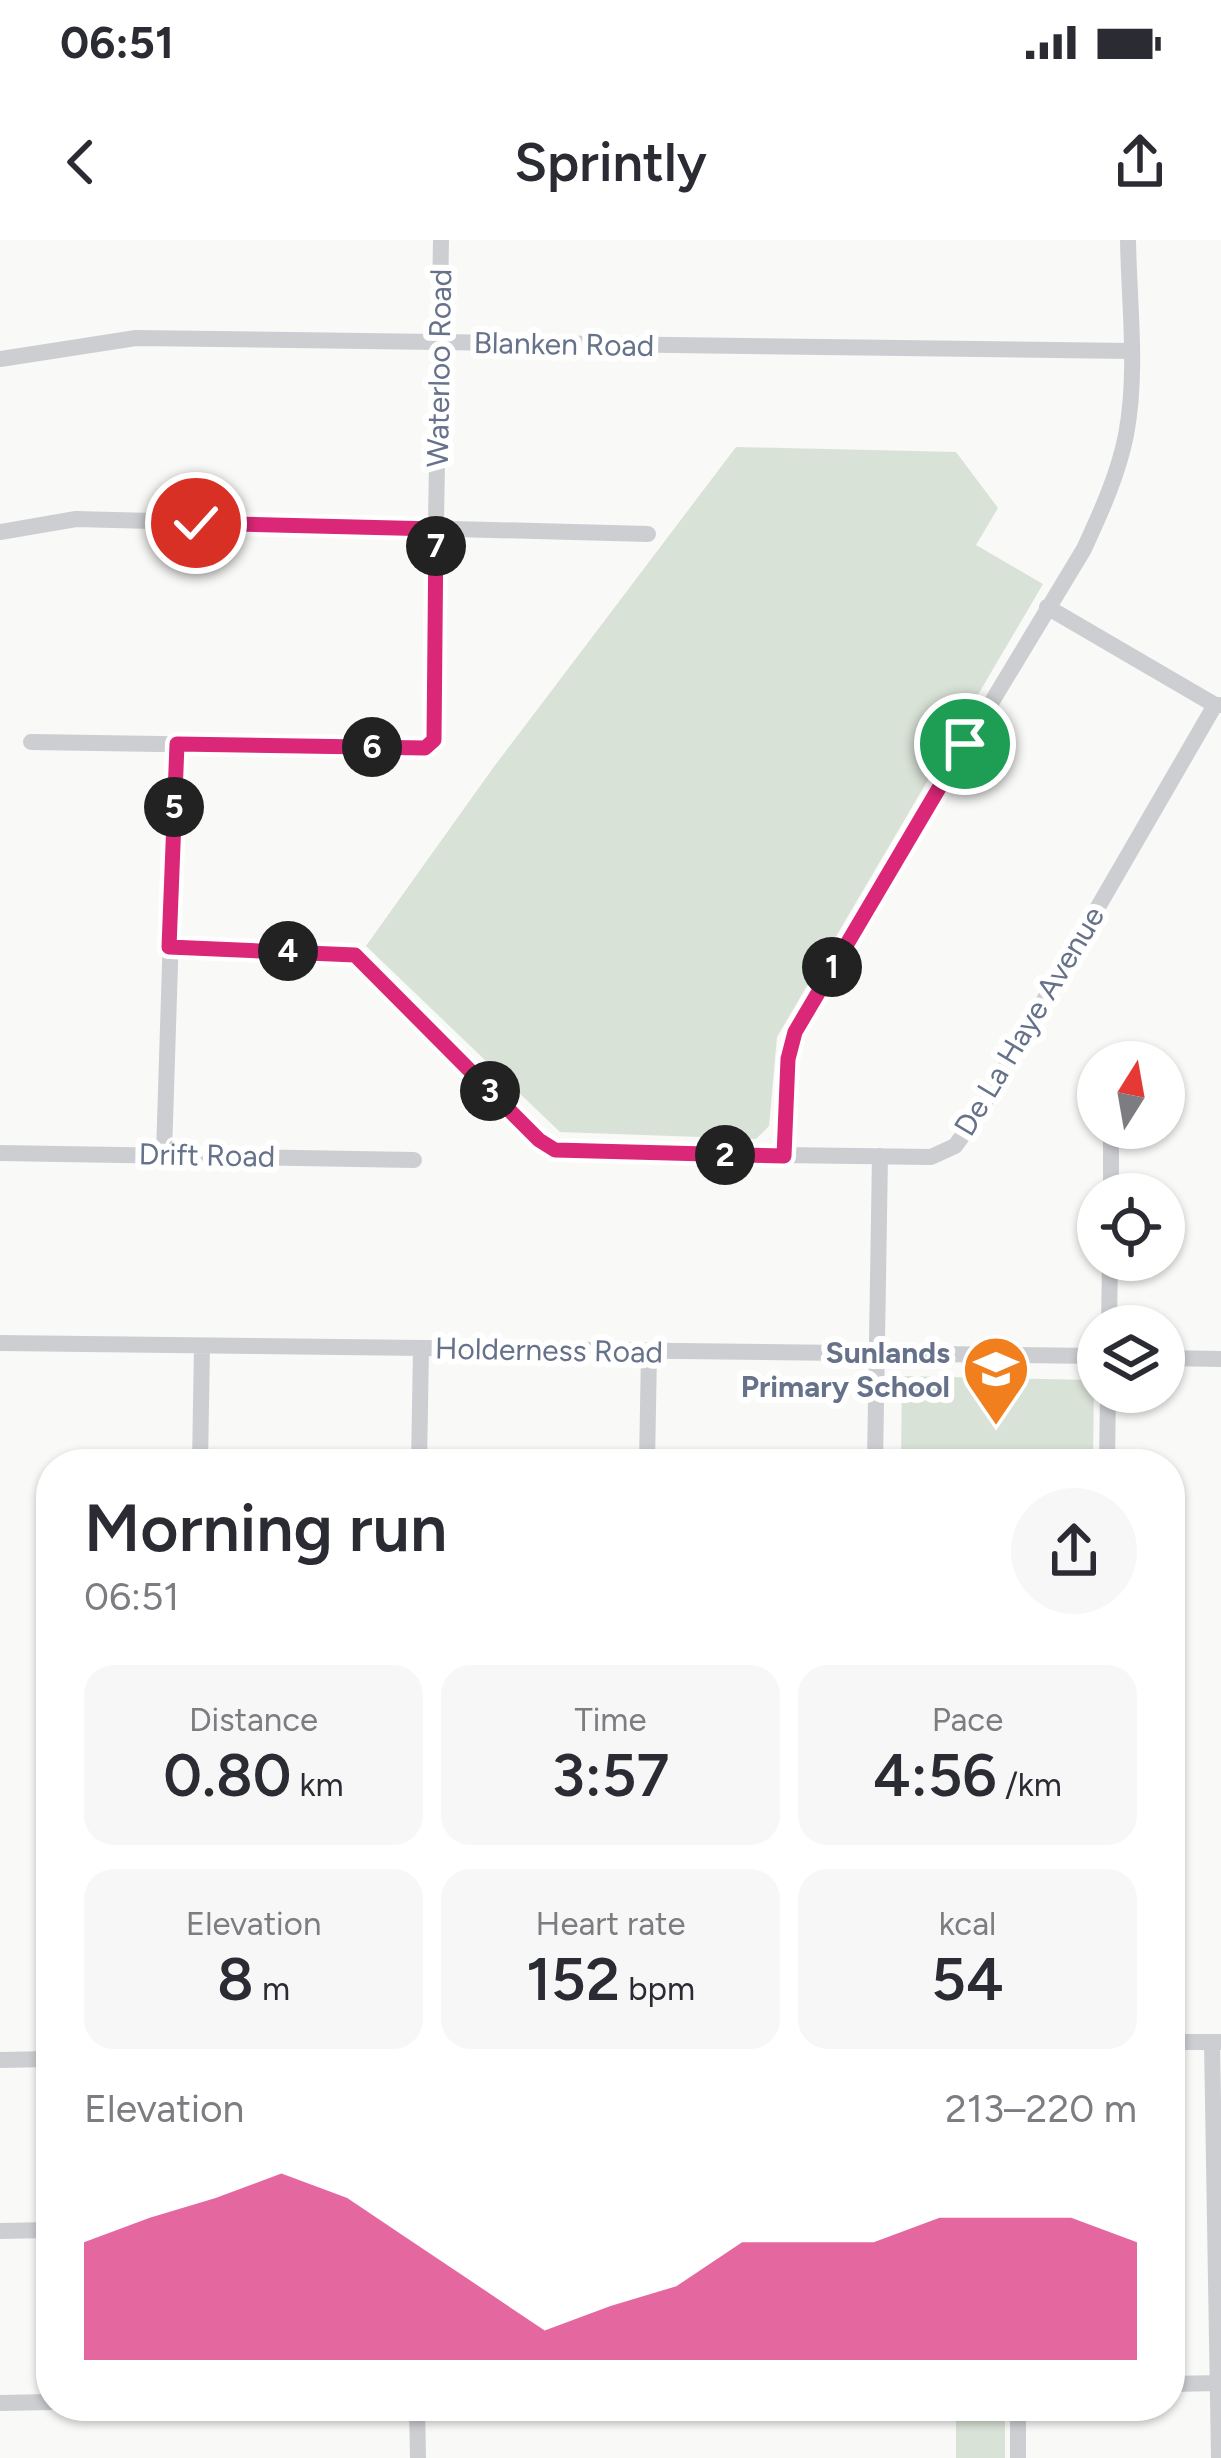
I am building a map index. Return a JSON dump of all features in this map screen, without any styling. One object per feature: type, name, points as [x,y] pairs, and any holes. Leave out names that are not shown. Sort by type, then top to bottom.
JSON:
[{"type":"street","name":"Waterloo Road","points":[[31,742],[430,745],[441,240]]},
{"type":"street","points":[[784,1156],[788,1059],[801,1018],[1084,549],[1110,490],[1128,418],[1128,240]]},
{"type":"street","name":"Blanken Road","points":[[0,359],[136,338],[1130,351]]},
{"type":"street","points":[[0,532],[76,520],[648,534]]},
{"type":"street","points":[[1047,607],[1218,705]]},
{"type":"street","name":"De La Haye Avenue","points":[[169,947],[355,955],[539,1140],[555,1150],[931,1157],[955,1146],[965,1134],[1218,705]]},
{"type":"street","points":[[164,1153],[177,744]]},
{"type":"street","name":"Drift Road","points":[[0,1153],[414,1160]]},
{"type":"street","points":[[875,1449],[880,1156]]},
{"type":"street","name":"Holderness Road","points":[[0,1343],[1077,1356]]},
{"type":"street","points":[[200,1449],[202,1346]]},
{"type":"street","points":[[419,1449],[422,1348]]},
{"type":"street","points":[[647,1449],[649,1352]]},
{"type":"street","points":[[1185,1358],[1221,1359]]},
{"type":"street","points":[[1106,1449],[1107,1413]]},
{"type":"street","points":[[1185,2042],[1216,2042],[1219,2458]]},
{"type":"street","points":[[0,2060],[36,2059]]},
{"type":"street","points":[[0,2231],[36,2230]]},
{"type":"street","points":[[1185,2384],[1219,2383]]},
{"type":"street","points":[[0,2402],[36,2402]]},
{"type":"street","points":[[417,2421],[418,2458]]},
{"type":"street","points":[[1018,2421],[1018,2458]]},
{"type":"shaded area","points":[[736,447],[956,452],[998,508],[976,545],[1043,584],[777,1037],[769,1126],[756,1139],[560,1132],[366,946],[493,768]]},
{"type":"shaded area","name":"Sunlands Primary School","points":[[902,1376],[1077,1380],[1077,1413],[1094,1413],[1093,1449],[901,1449]]},
{"type":"shaded area","points":[[956,2421],[1005,2421],[1005,2458],[956,2458]]},
{"type":"place","name":"Sunlands Primary School","points":[[996,1428]]},
{"type":"route","points":[[196,523],[436,529],[434,740],[425,748],[177,744],[169,947],[355,955],[539,1140],[555,1150],[784,1156],[788,1059],[801,1018],[965,744]]}]
